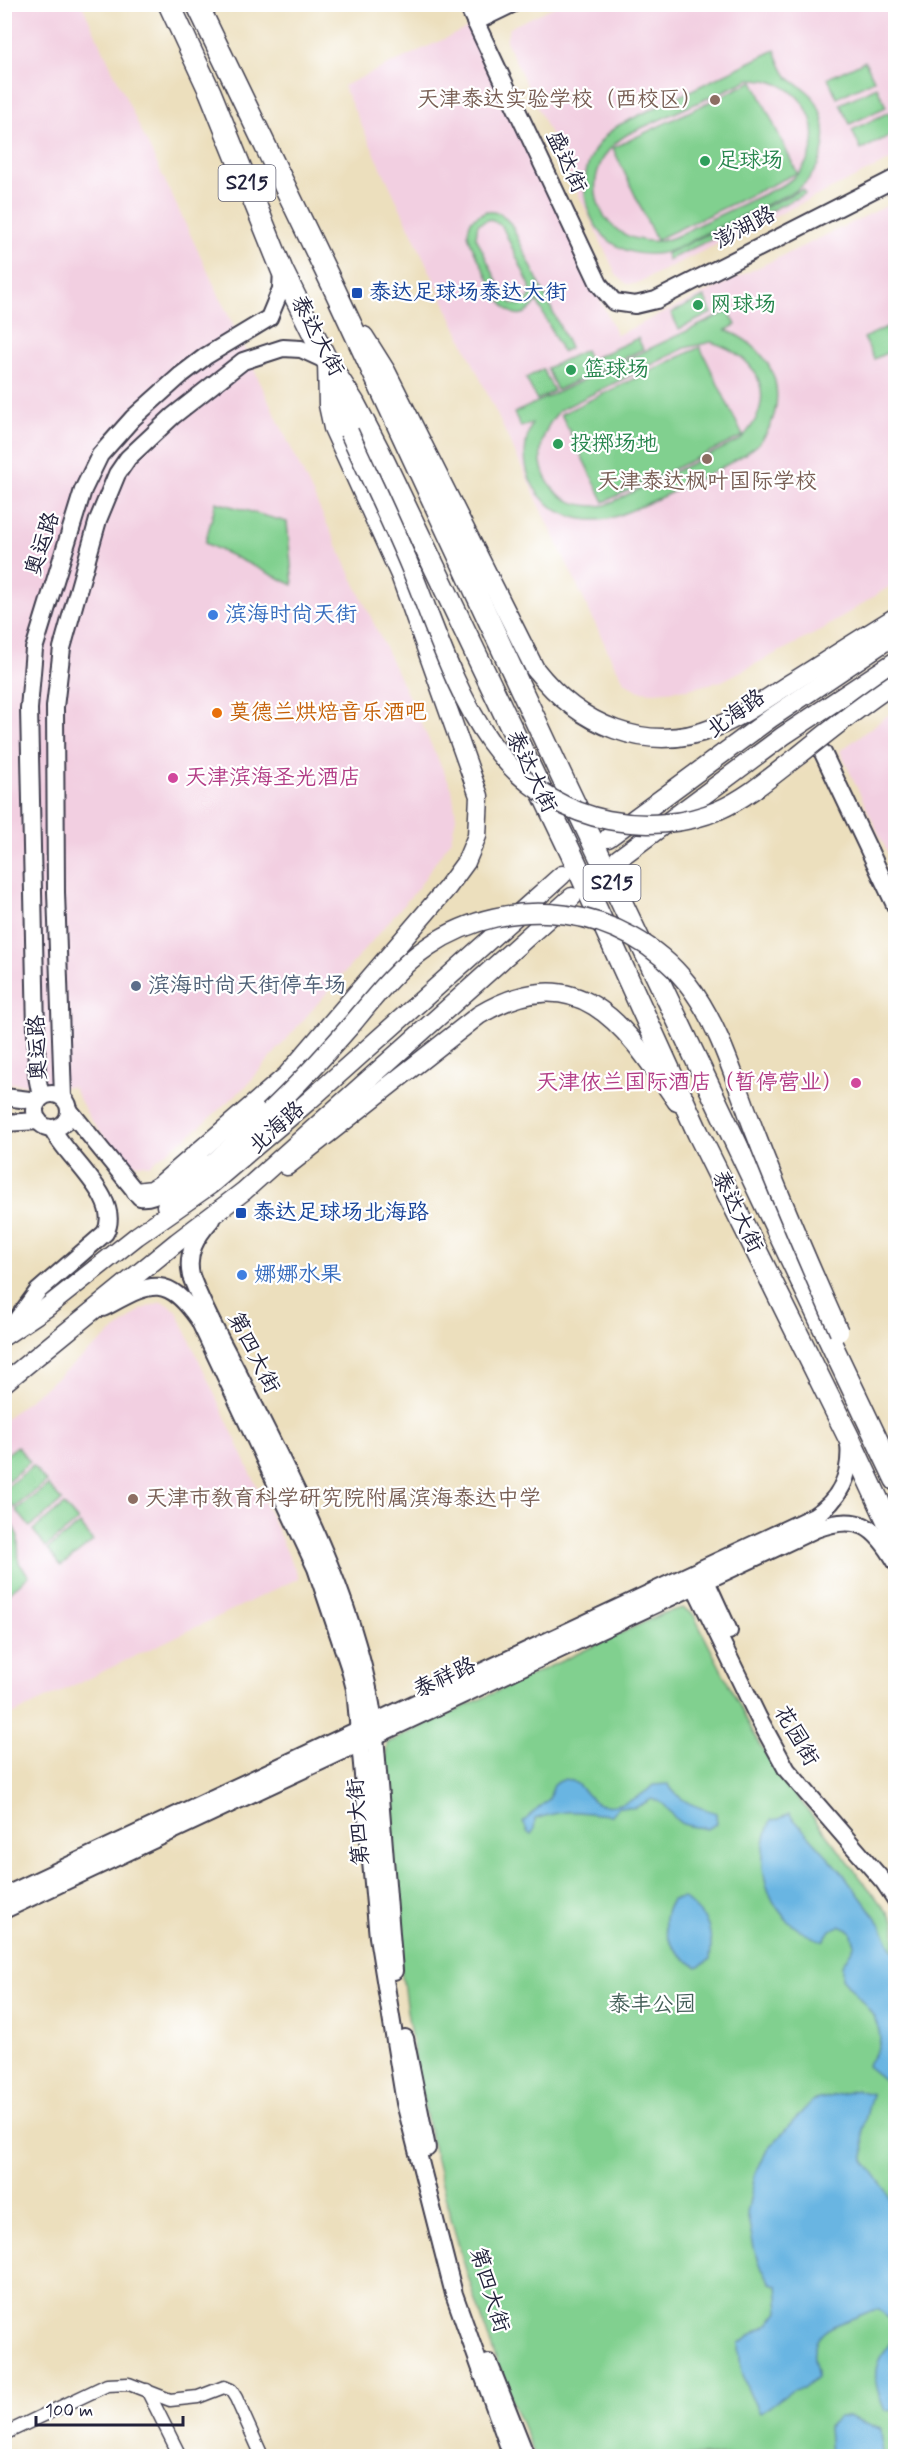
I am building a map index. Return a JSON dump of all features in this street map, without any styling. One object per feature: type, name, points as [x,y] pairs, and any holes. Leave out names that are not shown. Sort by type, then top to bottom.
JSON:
[{"type":"highway","name":"泰达大街","points":[[169,4],[210,92],[282,270],[327,361],[354,403],[378,449],[571,853],[698,1133],[848,1436],[896,1539]]},
{"type":"highway","name":"泰达大街","points":[[197,4],[332,284],[566,785],[896,1479]]},
{"type":"main road","points":[[332,284],[386,371],[535,669],[560,698],[585,716],[615,730],[647,737],[685,736],[708,730],[736,717],[896,617]]},
{"type":"main road","points":[[327,361],[349,432],[402,546],[475,721],[499,755],[519,776],[546,795],[598,818],[639,824],[674,821],[719,810],[765,782],[896,682]]},
{"type":"main road","points":[[135,1192],[152,1190],[160,1185],[286,1076],[452,881],[466,862],[477,836],[479,795],[463,746],[400,575],[333,428],[328,405],[327,361]]},
{"type":"main road","name":"北海路","points":[[608,838],[771,718],[896,634]]},
{"type":"main road","name":"北海路","points":[[618,859],[783,736],[896,661]]},
{"type":"main road","name":"北海路","points":[[5,1336],[46,1308],[137,1236],[219,1178],[562,876]]},
{"type":"main road","name":"北海路","points":[[4,1383],[244,1191],[572,897]]},
{"type":"main road","points":[[137,1236],[232,1144],[269,1112],[314,1066],[401,968],[423,950],[455,930],[495,917],[533,912],[575,915],[615,928],[651,949],[687,983],[709,1019],[782,1201],[839,1332],[848,1378]]},
{"type":"main road","points":[[244,1191],[282,1169],[334,1131],[479,1015],[505,1002],[532,994],[574,997],[602,1008],[616,1020],[639,1047],[698,1133]]},
{"type":"street","name":"盛达街","points":[[467,4],[477,15],[617,298]]},
{"type":"street","points":[[477,15],[512,4]]},
{"type":"street","name":"澎湖路","points":[[617,298],[639,294],[660,286],[896,166]]},
{"type":"street","name":"澎湖路","points":[[617,298],[635,305],[656,300],[896,178]]},
{"type":"street","name":"奥运路","points":[[40,1099],[37,1076],[29,709],[32,665],[41,623],[84,490],[100,455],[133,418],[181,375],[206,356],[269,318],[281,289],[282,270]]},
{"type":"street","name":"奥运路","points":[[66,1104],[56,892],[55,707],[62,648],[98,520],[117,474],[128,458],[173,416],[243,362],[283,348],[301,349],[327,361]]},
{"type":"street","points":[[823,753],[896,908]]},
{"type":"street","points":[[4,1097],[40,1099],[52,1093],[66,1104],[135,1192],[146,1198],[155,1195],[232,1144]]},
{"type":"street","points":[[5,1336],[38,1292],[105,1233],[110,1225],[108,1203],[35,1111],[40,1099]]},
{"type":"street","points":[[4,1122],[62,1125],[66,1104]]},
{"type":"street","name":"第四大街","points":[[218,1212],[193,1244],[188,1264],[191,1276],[318,1537],[345,1609],[368,1688],[367,1733],[378,1937],[405,2103],[454,2294],[512,2457]]},
{"type":"street","points":[[85,1317],[136,1291],[153,1286],[177,1293],[199,1320],[316,1568],[349,1666],[367,1733]]},
{"type":"street","points":[[871,1426],[896,1451]]},
{"type":"street","name":"泰祥路","points":[[4,1910],[367,1733],[697,1577],[824,1510],[839,1492],[847,1475],[850,1462],[848,1436]]},
{"type":"street","name":"泰祥路","points":[[697,1577],[816,1529],[837,1523],[855,1524],[879,1535],[896,1562]]},
{"type":"street","name":"花园街","points":[[697,1577],[771,1723],[805,1778],[896,1882]]},
{"type":"street","name":"花园街","points":[[697,1577],[758,1717],[787,1770],[884,1882],[896,1900]]},
{"type":"street","name":"泰祥路","points":[[4,1896],[367,1733]]},
{"type":"street","name":"第四大街","points":[[367,1733],[392,1961],[433,2176],[478,2332],[526,2457]]},
{"type":"street","points":[[4,2434],[107,2385],[120,2383],[147,2390],[170,2400],[182,2400],[224,2387],[231,2390],[262,2457]]},
{"type":"street","points":[[147,2390],[180,2457]]},
{"type":"shaded area","points":[[5,5],[82,5],[452,789],[456,817],[451,839],[418,888],[246,1086],[191,1134],[149,1165],[132,1163],[117,1153],[90,1119],[73,1087],[5,1083]]},
{"type":"shaded area","name":"天津泰达实验学校（西校区）","points":[[558,5],[886,5],[895,25],[895,158],[635,284],[627,284],[617,276],[506,41],[509,29]]},
{"type":"shaded area","name":"天津泰达枫叶国际学校","points":[[470,27],[617,335],[895,202],[895,583],[820,631],[722,681],[688,689],[654,692],[639,691],[625,682],[614,664],[343,86]]},
{"type":"shaded area","points":[[895,710],[895,869],[840,751]]},
{"type":"shaded area","name":"天津市教育科学研究院附属滨海泰达中学","points":[[161,1302],[171,1306],[177,1312],[299,1578],[5,1718],[5,1419],[142,1309]]},
{"type":"green space","points":[[775,50],[787,76],[812,96],[819,108],[824,134],[820,160],[814,172],[795,191],[680,247],[654,254],[629,251],[610,241],[595,225],[587,206],[585,184],[589,162],[600,142],[619,125]],"holes":[[[750,79],[771,82],[789,90],[802,102],[811,118],[814,135],[811,153],[801,170],[785,184],[679,235],[660,241],[637,239],[619,231],[606,218],[598,202],[596,184],[600,166],[610,149],[628,134]]]},
{"type":"green space","points":[[865,61],[874,80],[837,98],[828,78]]},
{"type":"green space","name":"足球场","points":[[753,81],[797,173],[656,240],[613,148]]},
{"type":"green space","points":[[877,87],[886,107],[850,124],[840,104]]},
{"type":"green space","points":[[889,112],[895,133],[861,150],[852,130]]},
{"type":"green space","points":[[803,189],[805,194],[668,260],[666,254]]},
{"type":"green space","points":[[486,211],[500,213],[511,224],[570,348],[562,352],[537,301],[528,311],[519,315],[504,306],[470,242],[468,231],[472,219]],"holes":[[[490,219],[502,226],[530,286],[530,297],[521,305],[513,304],[505,298],[476,237],[478,224]]]},
{"type":"green space","name":"网球场","points":[[704,297],[712,313],[679,329],[671,313]]},
{"type":"green space","points":[[729,311],[736,325],[726,330],[743,339],[763,356],[772,372],[777,397],[775,413],[769,428],[760,442],[751,450],[689,484],[608,519],[587,520],[568,516],[552,507],[539,495],[530,480],[526,462],[526,443],[532,423],[521,427],[514,413]],"holes":[[[711,342],[728,349],[753,369],[762,396],[752,425],[740,440],[606,505],[585,505],[567,500],[554,490],[545,477],[541,461],[542,444],[548,427],[560,410],[685,348]]]},
{"type":"green space","points":[[895,323],[895,349],[874,359],[864,338]]},
{"type":"green space","points":[[638,338],[643,349],[597,371],[592,359]]},
{"type":"green space","points":[[700,347],[743,436],[604,502],[561,414]]},
{"type":"green space","name":"篮球场","points":[[585,350],[595,372],[557,390],[547,368]]},
{"type":"green space","name":"篮球场","points":[[543,369],[554,391],[537,400],[526,378]]},
{"type":"green space","points":[[216,502],[287,522],[293,585],[205,543]]},
{"type":"green space","points":[[17,1446],[30,1462],[5,1483],[5,1456]]},
{"type":"green space","points":[[33,1466],[46,1482],[14,1508],[5,1496],[5,1488]]},
{"type":"green space","points":[[48,1485],[62,1501],[30,1527],[16,1510]]},
{"type":"green space","points":[[64,1505],[78,1521],[46,1547],[33,1530]]},
{"type":"green space","points":[[4,1509],[18,1536],[19,1563],[29,1576],[5,1596]]},
{"type":"green space","points":[[80,1524],[93,1541],[61,1566],[48,1549]]},
{"type":"green space","name":"泰丰公园","points":[[683,1608],[693,1614],[758,1742],[788,1785],[895,1922],[895,2456],[535,2456],[488,2338],[435,2156],[410,2032],[401,1969],[384,1775],[387,1743],[664,1613]]},
{"type":"water","points":[[565,1779],[578,1784],[594,1801],[608,1805],[617,1805],[633,1799],[653,1785],[668,1784],[683,1800],[716,1813],[717,1824],[707,1829],[684,1825],[664,1805],[652,1799],[635,1808],[618,1807],[611,1815],[573,1812],[547,1815],[535,1819],[534,1830],[531,1834],[528,1833],[523,1822],[549,1799],[554,1784]]},
{"type":"water","points":[[789,1814],[842,1872],[879,1922],[895,1954],[895,2099],[894,2088],[867,2066],[879,2045],[878,2026],[868,2008],[842,1978],[842,1965],[855,1945],[851,1931],[840,1926],[830,1930],[823,1941],[805,1933],[778,1909],[769,1893],[764,1876],[765,1839],[771,1820]]},
{"type":"water","points":[[684,1898],[704,1918],[710,1932],[710,1960],[697,1967],[673,1947],[665,1930],[667,1910],[672,1900]]},
{"type":"water","points":[[856,2090],[872,2094],[863,2128],[864,2160],[886,2190],[895,2212],[895,2330],[891,2321],[879,2309],[841,2322],[829,2329],[819,2338],[814,2351],[817,2377],[804,2388],[793,2390],[760,2413],[744,2380],[739,2343],[770,2323],[779,2311],[777,2285],[771,2283],[762,2269],[754,2248],[747,2213],[755,2175],[767,2150],[812,2101]]},
{"type":"water","points":[[895,2332],[895,2410],[885,2411],[878,2391],[876,2370]]},
{"type":"water","points":[[838,2417],[849,2417],[881,2428],[883,2456],[830,2456],[828,2427]]},
{"type":"place","name":"天津泰达实验学校（西校区）","points":[[715,100]]},
{"type":"place","name":"足球场","points":[[705,161]]},
{"type":"place","name":"泰达足球场泰达大街","points":[[357,293]]},
{"type":"place","name":"网球场","points":[[698,305]]},
{"type":"place","name":"篮球场","points":[[571,370]]},
{"type":"place","name":"投掷场地","points":[[558,444]]},
{"type":"place","name":"天津泰达枫叶国际学校","points":[[707,459]]},
{"type":"place","name":"滨海时尚天街","points":[[213,615]]},
{"type":"place","name":"莫德兰烘焙音乐酒吧","points":[[217,713]]},
{"type":"place","name":"天津滨海圣光酒店","points":[[173,778]]},
{"type":"place","name":"滨海时尚天街停车场","points":[[136,986]]},
{"type":"place","name":"天津依兰国际酒店（暂停营业）","points":[[856,1083]]},
{"type":"place","name":"泰达足球场北海路","points":[[241,1213]]},
{"type":"place","name":"娜娜水果","points":[[242,1275]]},
{"type":"place","name":"天津市教育科学研究院附属滨海泰达中学","points":[[133,1499]]}]
